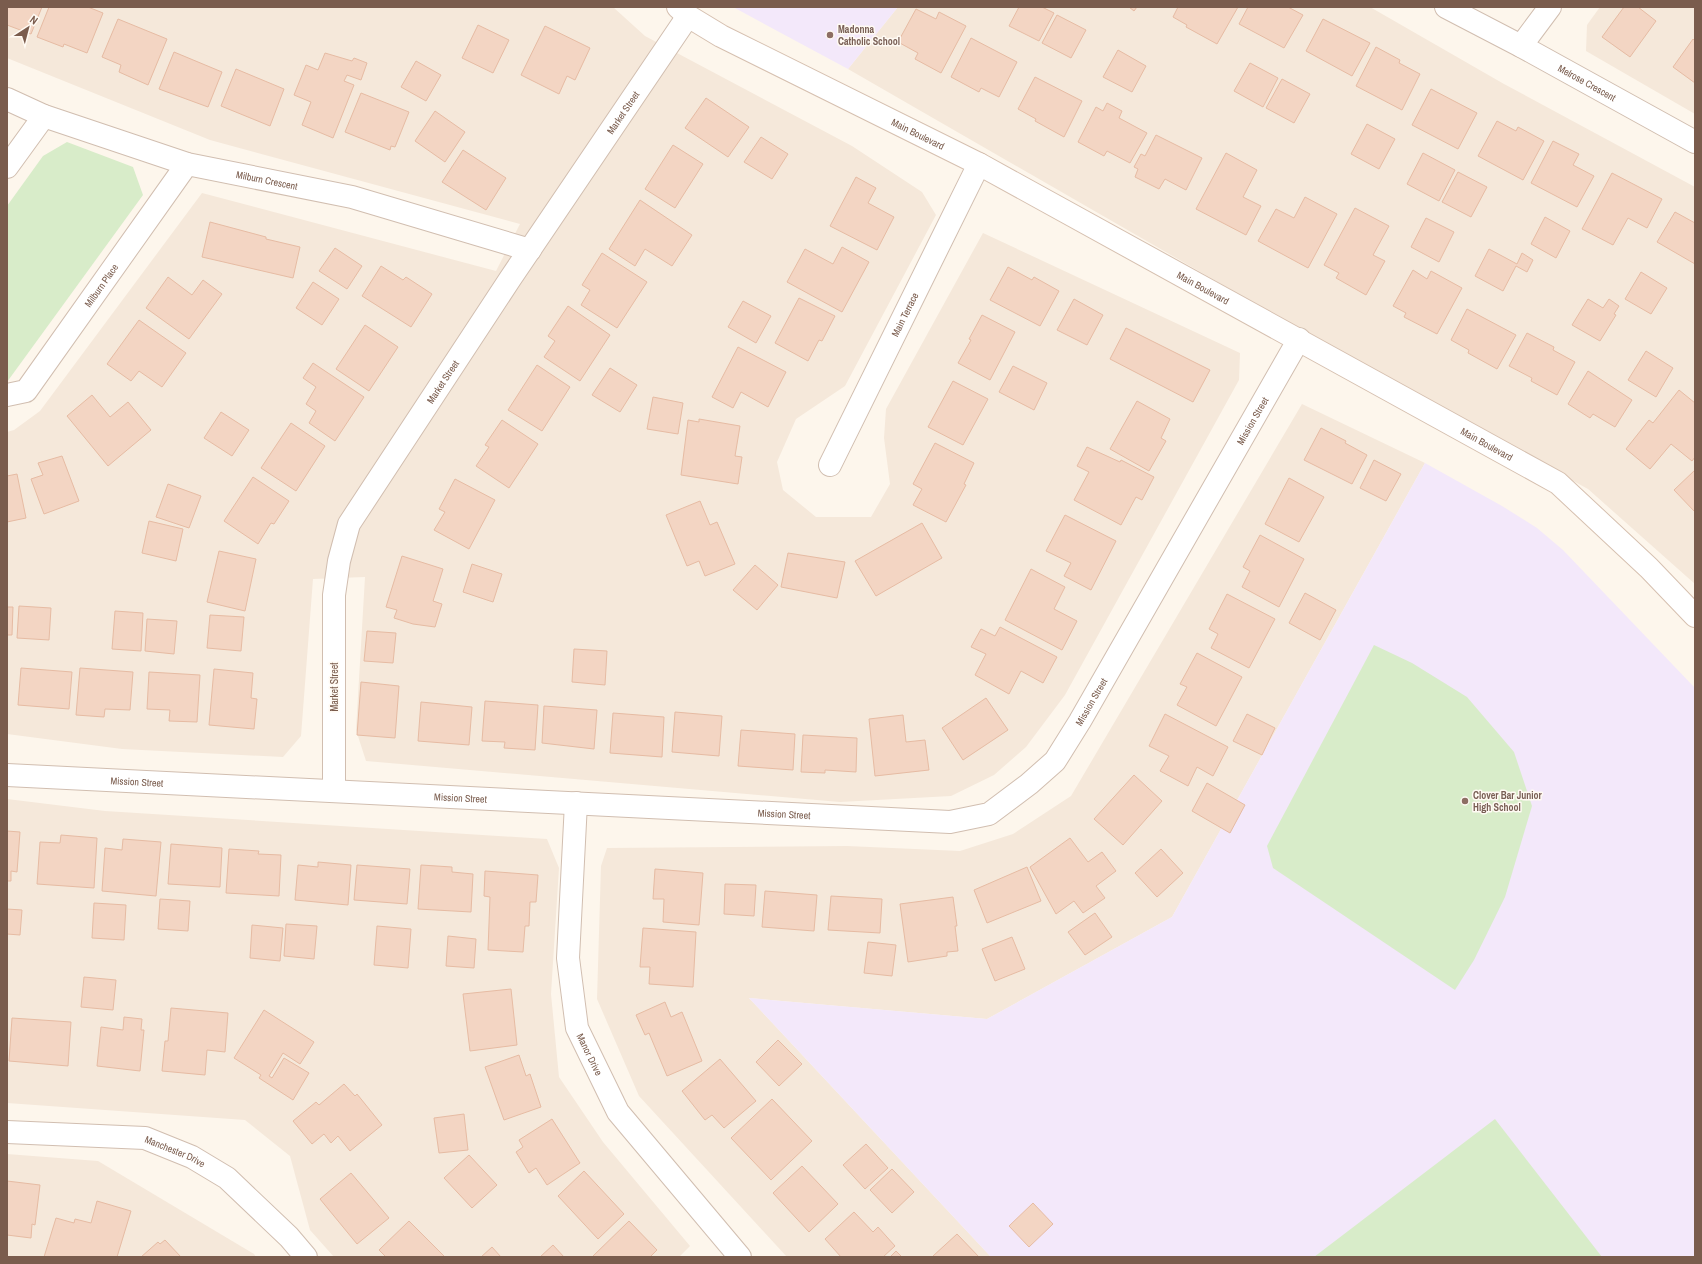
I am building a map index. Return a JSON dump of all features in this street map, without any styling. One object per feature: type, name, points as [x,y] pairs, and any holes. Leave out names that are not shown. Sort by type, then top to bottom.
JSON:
[{"type":"street","name":"Melrose Crescent","points":[[1446,7],[1521,46],[1695,142]]},
{"type":"street","points":[[1521,46],[1550,7]]},
{"type":"street","name":"Main Boulevard","points":[[683,12],[721,36],[979,164],[1558,483],[1649,568],[1695,616]]},
{"type":"street","name":"Market Street","points":[[334,791],[334,595],[339,561],[349,524],[530,250],[683,12]]},
{"type":"street","name":"Milburn Crescent","points":[[7,99],[44,116],[187,164],[352,197],[530,250]]},
{"type":"street","points":[[7,167],[44,116]]},
{"type":"street","name":"Milburn Place","points":[[7,395],[26,391],[187,164]]},
{"type":"street","name":"Main Terrace","points":[[830,465],[979,164]]},
{"type":"street","name":"Mission Street","points":[[7,775],[950,822],[989,814],[1029,784],[1055,761],[1080,721],[1299,339]]},
{"type":"street","name":"Manor Drive","points":[[576,803],[568,958],[577,1028],[618,1112],[739,1256]]},
{"type":"street","name":"Manchester Drive","points":[[7,1132],[145,1138],[192,1156],[227,1178],[289,1237],[306,1257]]},
{"type":"shaded area","points":[[7,7],[613,7],[645,36],[852,146],[922,192],[936,215],[845,386],[796,419],[777,462],[783,490],[816,517],[871,517],[890,484],[884,438],[886,409],[983,233],[1240,353],[1239,380],[1065,695],[1026,747],[994,775],[951,796],[840,802],[366,761],[356,730],[365,577],[313,579],[301,736],[283,757],[122,749],[7,734],[7,432],[14,430],[40,411],[202,193],[496,271],[520,224],[210,140],[7,58]]},
{"type":"shaded area","name":"Madonna Catholic School","points":[[733,7],[898,7],[848,69]]},
{"type":"shaded area","points":[[898,7],[1370,7],[1504,84],[1695,187],[1695,584],[1588,489],[1381,376],[848,69]]},
{"type":"shaded area","points":[[1600,7],[1695,7],[1695,114],[1586,51],[1587,25]]},
{"type":"shaded area","points":[[1302,404],[1425,463],[1172,917],[987,1019],[749,998],[991,1257],[787,1257],[639,1096],[597,999],[601,866],[607,848],[847,846],[960,851],[1013,834],[1071,796]]},
{"type":"shaded area","name":"Clover Bar Junior High School","points":[[1425,463],[1502,506],[1537,528],[1563,550],[1695,688],[1695,1257],[991,1257],[749,998],[987,1019],[1172,917]]},
{"type":"shaded area","points":[[7,799],[105,811],[547,839],[559,868],[551,994],[559,1077],[603,1142],[690,1246],[679,1257],[334,1257],[310,1230],[290,1156],[245,1120],[7,1103]]},
{"type":"shaded area","points":[[7,1154],[98,1161],[254,1254],[256,1257],[7,1257]]},
{"type":"green space","points":[[67,142],[133,167],[143,195],[7,382],[7,206],[43,156]]},
{"type":"green space","points":[[1374,645],[1412,663],[1467,697],[1514,752],[1532,806],[1505,897],[1474,960],[1455,990],[1273,868],[1267,846]]},
{"type":"green space","points":[[1495,1119],[1602,1257],[1314,1257]]},
{"type":"building","points":[[7,7],[42,7],[31,34],[7,25]]},
{"type":"building","points":[[49,7],[88,7],[103,13],[87,53],[64,44],[63,47],[37,37]]},
{"type":"building","points":[[1019,7],[1042,7],[1054,13],[1039,41],[1009,26]]},
{"type":"building","points":[[1129,7],[1137,7],[1134,11]]},
{"type":"building","points":[[1178,7],[1238,7],[1217,44],[1186,27],[1187,25],[1173,17]]},
{"type":"building","points":[[1248,7],[1288,7],[1303,15],[1284,48],[1239,24]]},
{"type":"building","points":[[1624,7],[1638,7],[1656,21],[1630,57],[1602,37]]},
{"type":"building","points":[[916,9],[936,19],[939,12],[966,26],[941,73],[915,59],[918,53],[898,42]]},
{"type":"building","points":[[1057,15],[1086,30],[1071,58],[1042,43]]},
{"type":"building","points":[[118,19],[167,39],[148,85],[119,72],[121,65],[102,57]]},
{"type":"building","points":[[1323,19],[1370,43],[1352,76],[1306,51]]},
{"type":"building","points":[[478,25],[509,40],[493,73],[462,58]]},
{"type":"building","points":[[545,26],[590,48],[575,80],[567,76],[559,94],[521,75]]},
{"type":"building","points":[[971,38],[1017,62],[999,97],[981,88],[979,92],[951,77]]},
{"type":"building","points":[[1693,39],[1695,41],[1695,83],[1673,67]]},
{"type":"building","points":[[1376,47],[1400,60],[1399,63],[1420,74],[1402,110],[1356,86]]},
{"type":"building","points":[[1118,50],[1146,66],[1132,92],[1103,77]]},
{"type":"building","points":[[174,52],[222,72],[208,107],[159,89]]},
{"type":"building","points":[[325,53],[352,61],[354,58],[367,63],[361,80],[347,75],[344,81],[354,85],[333,138],[302,125],[311,102],[294,95],[306,65],[318,70]]},
{"type":"building","points":[[416,61],[441,75],[426,101],[401,87]]},
{"type":"building","points":[[1250,63],[1278,78],[1263,107],[1234,91]]},
{"type":"building","points":[[236,69],[284,89],[270,126],[221,106]]},
{"type":"building","points":[[1035,77],[1082,101],[1064,137],[1035,121],[1036,119],[1018,109]]},
{"type":"building","points":[[1282,79],[1310,94],[1294,123],[1266,108]]},
{"type":"building","points":[[1431,89],[1477,113],[1458,149],[1412,125]]},
{"type":"building","points":[[361,93],[409,112],[395,147],[391,146],[390,150],[345,132]]},
{"type":"building","points":[[706,98],[749,127],[728,157],[685,128]]},
{"type":"building","points":[[1107,103],[1122,111],[1119,118],[1147,133],[1130,163],[1107,151],[1104,156],[1078,142],[1096,107],[1103,111]]},
{"type":"building","points":[[435,111],[465,132],[445,162],[415,141]]},
{"type":"building","points":[[1497,121],[1516,131],[1518,127],[1544,141],[1523,180],[1478,156]]},
{"type":"building","points":[[1367,124],[1395,139],[1379,169],[1351,154]]},
{"type":"building","points":[[1156,135],[1202,158],[1186,190],[1165,179],[1159,189],[1135,177],[1138,169],[1134,167],[1141,154],[1145,156]]},
{"type":"building","points":[[761,137],[788,154],[772,179],[744,162]]},
{"type":"building","points":[[1553,141],[1579,154],[1573,165],[1594,176],[1577,207],[1531,183]]},
{"type":"building","points":[[673,145],[703,164],[675,208],[645,189]]},
{"type":"building","points":[[463,150],[506,178],[486,210],[442,182]]},
{"type":"building","points":[[1226,153],[1257,170],[1243,197],[1261,206],[1246,235],[1196,209]]},
{"type":"building","points":[[1423,153],[1455,170],[1439,201],[1407,184]]},
{"type":"building","points":[[1458,172],[1487,187],[1471,217],[1442,202]]},
{"type":"building","points":[[1612,173],[1662,199],[1647,228],[1628,218],[1613,245],[1582,229]]},
{"type":"building","points":[[856,177],[876,188],[868,203],[894,217],[877,250],[830,226]]},
{"type":"building","points":[[1305,197],[1337,214],[1308,268],[1258,241],[1276,209],[1294,218]]},
{"type":"building","points":[[640,200],[692,235],[672,266],[645,249],[635,266],[609,249]]},
{"type":"building","points":[[1355,208],[1389,226],[1373,255],[1385,261],[1366,295],[1336,278],[1339,273],[1324,265]]},
{"type":"building","points":[[1675,212],[1695,223],[1695,264],[1657,242]]},
{"type":"building","points":[[1545,217],[1570,231],[1556,258],[1531,244]]},
{"type":"building","points":[[1426,218],[1454,232],[1439,262],[1411,247]]},
{"type":"building","points":[[210,222],[266,237],[266,239],[300,247],[293,278],[202,257]]},
{"type":"building","points":[[842,247],[869,262],[842,312],[787,282],[805,249],[833,264]]},
{"type":"building","points":[[335,248],[362,266],[347,289],[319,271]]},
{"type":"building","points":[[1489,249],[1517,264],[1522,253],[1533,260],[1527,272],[1516,266],[1503,291],[1475,276]]},
{"type":"building","points":[[602,253],[647,282],[617,328],[581,305],[590,290],[582,285]]},
{"type":"building","points":[[381,266],[403,280],[406,277],[432,294],[411,327],[362,296]]},
{"type":"building","points":[[1008,267],[1032,280],[1034,277],[1059,291],[1040,326],[990,300]]},
{"type":"building","points":[[1413,270],[1427,279],[1431,271],[1462,288],[1437,334],[1404,317],[1406,313],[1393,306]]},
{"type":"building","points":[[1641,272],[1667,288],[1651,314],[1625,299]]},
{"type":"building","points":[[168,277],[192,295],[203,280],[222,294],[189,339],[146,308]]},
{"type":"building","points":[[313,282],[339,299],[322,325],[296,308]]},
{"type":"building","points":[[799,298],[835,316],[822,341],[819,340],[808,361],[775,343]]},
{"type":"building","points":[[1074,299],[1103,315],[1087,345],[1057,330]]},
{"type":"building","points":[[1588,299],[1603,308],[1609,299],[1619,306],[1614,314],[1616,315],[1600,341],[1572,325]]},
{"type":"building","points":[[743,301],[771,316],[756,343],[728,327]]},
{"type":"building","points":[[568,306],[610,335],[580,381],[544,357],[555,341],[548,336]]},
{"type":"building","points":[[1467,309],[1516,335],[1497,369],[1468,353],[1469,350],[1451,340]]},
{"type":"building","points":[[982,315],[1015,332],[990,380],[958,363],[971,340],[969,339]]},
{"type":"building","points":[[139,320],[186,353],[162,387],[139,371],[131,381],[107,364]]},
{"type":"building","points":[[365,325],[398,347],[369,391],[336,369]]},
{"type":"building","points":[[1126,328],[1210,370],[1193,402],[1110,359]]},
{"type":"building","points":[[1527,333],[1554,347],[1553,350],[1575,362],[1557,395],[1531,381],[1532,378],[1509,366]]},
{"type":"building","points":[[738,347],[786,372],[768,407],[741,392],[733,408],[712,397]]},
{"type":"building","points":[[1646,351],[1673,368],[1656,397],[1628,380]]},
{"type":"building","points":[[313,363],[364,397],[335,441],[309,423],[316,411],[306,404],[316,387],[303,378]]},
{"type":"building","points":[[537,365],[570,387],[542,431],[508,410]]},
{"type":"building","points":[[1013,366],[1047,383],[1034,410],[999,392]]},
{"type":"building","points":[[610,368],[637,385],[620,412],[592,395]]},
{"type":"building","points":[[1588,371],[1632,400],[1615,427],[1593,414],[1590,418],[1568,404]]},
{"type":"building","points":[[953,381],[988,399],[963,445],[928,427]]},
{"type":"building","points":[[1679,390],[1695,403],[1695,457],[1692,461],[1671,444],[1650,469],[1626,449],[1649,420],[1653,423]]},
{"type":"building","points":[[92,395],[110,417],[128,402],[151,430],[108,466],[67,416]]},
{"type":"building","points":[[653,397],[683,403],[678,434],[647,429]]},
{"type":"building","points":[[1137,401],[1170,419],[1161,438],[1166,441],[1149,471],[1110,449]]},
{"type":"building","points":[[221,412],[249,430],[232,456],[204,438]]},
{"type":"building","points":[[699,419],[740,426],[735,456],[742,457],[738,484],[681,475],[688,420],[699,422]]},
{"type":"building","points":[[502,420],[538,444],[509,488],[476,466],[489,447],[485,445]]},
{"type":"building","points":[[291,423],[325,446],[296,491],[261,468]]},
{"type":"building","points":[[1321,428],[1346,441],[1345,443],[1367,455],[1352,484],[1304,460]]},
{"type":"building","points":[[935,443],[974,463],[964,484],[966,485],[946,522],[913,505],[922,489],[913,484]]},
{"type":"building","points":[[1087,447],[1120,462],[1121,460],[1154,477],[1142,500],[1136,497],[1121,525],[1074,500],[1089,472],[1077,466]]},
{"type":"building","points":[[62,456],[79,501],[44,514],[31,479],[43,475],[38,463]]},
{"type":"building","points":[[1374,460],[1401,474],[1386,501],[1360,488]]},
{"type":"building","points":[[1695,470],[1695,512],[1674,490]]},
{"type":"building","points":[[17,474],[26,518],[7,522],[7,476]]},
{"type":"building","points":[[253,477],[289,501],[274,524],[271,523],[258,544],[224,521]]},
{"type":"building","points":[[1289,478],[1324,497],[1299,542],[1265,524]]},
{"type":"building","points":[[455,479],[495,500],[469,549],[434,530],[445,512],[439,509]]},
{"type":"building","points":[[168,484],[201,496],[189,528],[156,517]]},
{"type":"building","points":[[700,501],[710,525],[717,522],[735,564],[705,576],[699,561],[687,566],[666,515]]},
{"type":"building","points":[[1065,515],[1116,541],[1091,590],[1064,576],[1071,563],[1046,551]]},
{"type":"building","points":[[149,521],[183,529],[176,561],[142,553]]},
{"type":"building","points":[[922,523],[942,558],[876,596],[855,561]]},
{"type":"building","points":[[1260,535],[1304,559],[1279,607],[1242,587],[1250,571],[1243,567]]},
{"type":"building","points":[[219,551],[256,559],[245,611],[207,602]]},
{"type":"building","points":[[788,553],[845,562],[837,598],[781,587]]},
{"type":"building","points":[[402,556],[443,569],[433,601],[442,604],[435,627],[413,624],[394,618],[397,610],[386,607]]},
{"type":"building","points":[[472,564],[502,574],[493,602],[463,592]]},
{"type":"building","points":[[755,565],[778,585],[757,610],[733,590]]},
{"type":"building","points":[[1031,569],[1065,587],[1054,609],[1077,621],[1062,650],[1005,620]]},
{"type":"building","points":[[1305,593],[1336,610],[1320,640],[1289,623]]},
{"type":"building","points":[[1227,594],[1275,619],[1249,668],[1211,648],[1218,634],[1209,629]]},
{"type":"building","points":[[19,606],[51,608],[49,640],[17,638]]},
{"type":"building","points":[[7,607],[13,607],[12,635],[7,635]]},
{"type":"building","points":[[115,611],[143,613],[141,651],[112,649]]},
{"type":"building","points":[[210,615],[244,617],[241,651],[207,648]]},
{"type":"building","points":[[147,619],[177,621],[174,654],[145,651]]},
{"type":"building","points":[[1000,627],[1057,657],[1043,683],[1021,671],[1009,694],[975,675],[986,654],[971,647],[981,629],[995,636]]},
{"type":"building","points":[[367,631],[396,633],[393,663],[364,661]]},
{"type":"building","points":[[574,649],[607,651],[605,685],[572,682]]},
{"type":"building","points":[[1197,653],[1242,677],[1216,726],[1177,705],[1187,687],[1180,684]]},
{"type":"building","points":[[21,668],[72,672],[69,709],[18,705]]},
{"type":"building","points":[[80,668],[133,672],[130,710],[105,709],[104,717],[76,715]]},
{"type":"building","points":[[214,669],[253,673],[251,698],[257,699],[254,729],[209,725]]},
{"type":"building","points":[[149,672],[200,675],[197,722],[169,721],[170,710],[147,709]]},
{"type":"building","points":[[361,682],[399,686],[395,738],[357,735]]},
{"type":"building","points":[[986,698],[1008,730],[963,760],[942,728]]},
{"type":"building","points":[[485,701],[538,705],[535,750],[504,748],[505,742],[482,741]]},
{"type":"building","points":[[421,702],[472,707],[469,745],[418,741]]},
{"type":"building","points":[[544,706],[597,710],[594,749],[542,743]]},
{"type":"building","points":[[675,712],[722,716],[719,756],[672,752]]},
{"type":"building","points":[[613,713],[664,717],[662,757],[610,753]]},
{"type":"building","points":[[1165,714],[1228,747],[1213,776],[1197,767],[1188,786],[1160,771],[1169,756],[1149,746]]},
{"type":"building","points":[[1247,714],[1275,728],[1262,755],[1233,741]]},
{"type":"building","points":[[903,715],[906,742],[925,740],[929,770],[875,776],[869,719]]},
{"type":"building","points":[[741,730],[795,734],[793,770],[738,766]]},
{"type":"building","points":[[803,735],[857,738],[856,772],[825,770],[825,773],[801,772]]},
{"type":"building","points":[[1134,775],[1162,801],[1123,845],[1094,819]]},
{"type":"building","points":[[1207,783],[1245,805],[1230,833],[1192,811]]},
{"type":"building","points":[[7,831],[20,832],[17,872],[11,871],[11,881],[7,881]]},
{"type":"building","points":[[61,835],[97,838],[94,888],[37,884],[40,842],[60,843]]},
{"type":"building","points":[[1070,838],[1088,862],[1102,852],[1116,871],[1096,886],[1105,898],[1083,913],[1074,901],[1056,914],[1030,867]]},
{"type":"building","points":[[123,839],[161,842],[156,896],[102,891],[105,848],[122,850]]},
{"type":"building","points":[[171,844],[222,848],[220,887],[168,884]]},
{"type":"building","points":[[229,849],[259,851],[258,854],[281,855],[279,896],[226,893]]},
{"type":"building","points":[[1161,849],[1183,873],[1157,897],[1135,873]]},
{"type":"building","points":[[318,862],[351,865],[348,905],[295,900],[298,865],[318,867]]},
{"type":"building","points":[[357,865],[410,869],[407,904],[354,900]]},
{"type":"building","points":[[421,865],[452,867],[452,872],[473,874],[471,912],[418,909]]},
{"type":"building","points":[[1027,867],[1041,901],[987,923],[974,890]]},
{"type":"building","points":[[655,869],[703,873],[699,925],[663,922],[664,899],[653,899]]},
{"type":"building","points":[[485,871],[538,875],[536,902],[530,902],[529,926],[525,926],[523,952],[488,950],[490,897],[484,896]]},
{"type":"building","points":[[725,884],[756,885],[754,916],[724,914]]},
{"type":"building","points":[[765,891],[817,895],[814,931],[762,927]]},
{"type":"building","points":[[831,896],[882,899],[880,933],[828,930]]},
{"type":"building","points":[[953,897],[957,926],[955,926],[958,951],[947,952],[947,956],[908,962],[900,904]]},
{"type":"building","points":[[160,899],[190,901],[188,931],[158,929]]},
{"type":"building","points":[[94,903],[126,905],[124,940],[92,938]]},
{"type":"building","points":[[7,909],[22,910],[20,935],[7,934]]},
{"type":"building","points":[[1095,913],[1112,937],[1085,955],[1068,932]]},
{"type":"building","points":[[286,924],[317,926],[314,959],[284,956]]},
{"type":"building","points":[[252,925],[283,928],[280,961],[250,958]]},
{"type":"building","points":[[377,926],[411,929],[408,968],[374,965]]},
{"type":"building","points":[[643,928],[696,932],[693,987],[649,984],[650,967],[640,967]]},
{"type":"building","points":[[448,936],[476,939],[474,968],[446,966]]},
{"type":"building","points":[[1012,937],[1025,969],[995,981],[982,949]]},
{"type":"building","points":[[868,942],[896,945],[892,976],[864,973]]},
{"type":"building","points":[[84,977],[116,980],[113,1010],[81,1007]]},
{"type":"building","points":[[511,989],[517,1045],[470,1051],[463,994]]},
{"type":"building","points":[[665,1002],[671,1017],[682,1012],[702,1061],[667,1076],[649,1033],[645,1035],[636,1015]]},
{"type":"building","points":[[171,1008],[228,1013],[225,1052],[207,1050],[205,1075],[162,1071],[165,1041],[168,1041]]},
{"type":"building","points":[[264,1010],[314,1042],[300,1064],[283,1053],[269,1076],[272,1078],[284,1058],[309,1073],[293,1100],[259,1078],[261,1075],[234,1058]]},
{"type":"building","points":[[124,1017],[142,1019],[141,1030],[144,1030],[140,1071],[97,1066],[101,1027],[123,1030]]},
{"type":"building","points":[[12,1018],[71,1022],[68,1066],[9,1061]]},
{"type":"building","points":[[778,1040],[802,1064],[779,1086],[756,1062]]},
{"type":"building","points":[[519,1055],[526,1076],[530,1074],[541,1107],[504,1120],[485,1067]]},
{"type":"building","points":[[720,1059],[756,1101],[724,1128],[712,1115],[705,1120],[682,1091]]},
{"type":"building","points":[[344,1084],[355,1096],[357,1094],[382,1125],[350,1151],[338,1136],[331,1143],[324,1134],[312,1144],[293,1121],[316,1102],[319,1105]]},
{"type":"building","points":[[772,1099],[812,1141],[771,1180],[731,1138]]},
{"type":"building","points":[[464,1114],[468,1150],[439,1153],[434,1118]]},
{"type":"building","points":[[552,1119],[580,1163],[547,1185],[536,1168],[529,1173],[516,1152],[523,1147],[519,1140]]},
{"type":"building","points":[[866,1144],[888,1168],[865,1189],[843,1165]]},
{"type":"building","points":[[469,1155],[497,1185],[472,1208],[444,1178]]},
{"type":"building","points":[[802,1166],[838,1204],[809,1232],[773,1193]]},
{"type":"building","points":[[892,1169],[914,1192],[892,1213],[870,1190]]},
{"type":"building","points":[[584,1171],[624,1214],[598,1239],[558,1196]]},
{"type":"building","points":[[351,1173],[389,1218],[357,1244],[320,1199]]},
{"type":"building","points":[[7,1181],[40,1185],[35,1225],[32,1224],[31,1238],[7,1235]]},
{"type":"building","points":[[97,1201],[131,1211],[117,1257],[44,1257],[56,1218],[74,1223],[75,1219],[91,1223]]},
{"type":"building","points":[[1033,1203],[1053,1224],[1029,1247],[1009,1226]]},
{"type":"building","points":[[854,1212],[873,1232],[878,1227],[895,1246],[883,1257],[841,1257],[825,1239]]},
{"type":"building","points":[[409,1221],[445,1257],[386,1257],[379,1250]]},
{"type":"building","points":[[629,1221],[657,1250],[650,1257],[592,1257]]},
{"type":"building","points":[[957,1234],[979,1257],[933,1256]]},
{"type":"building","points":[[165,1240],[181,1257],[141,1257],[158,1242],[160,1244]]},
{"type":"building","points":[[553,1245],[564,1257],[540,1257]]},
{"type":"building","points":[[492,1247],[501,1257],[481,1257]]},
{"type":"building","points":[[896,1251],[902,1257],[890,1257]]},
{"type":"place","name":"Madonna Catholic School","points":[[830,35]]},
{"type":"place","name":"Clover Bar Junior High School","points":[[1465,801]]}]
